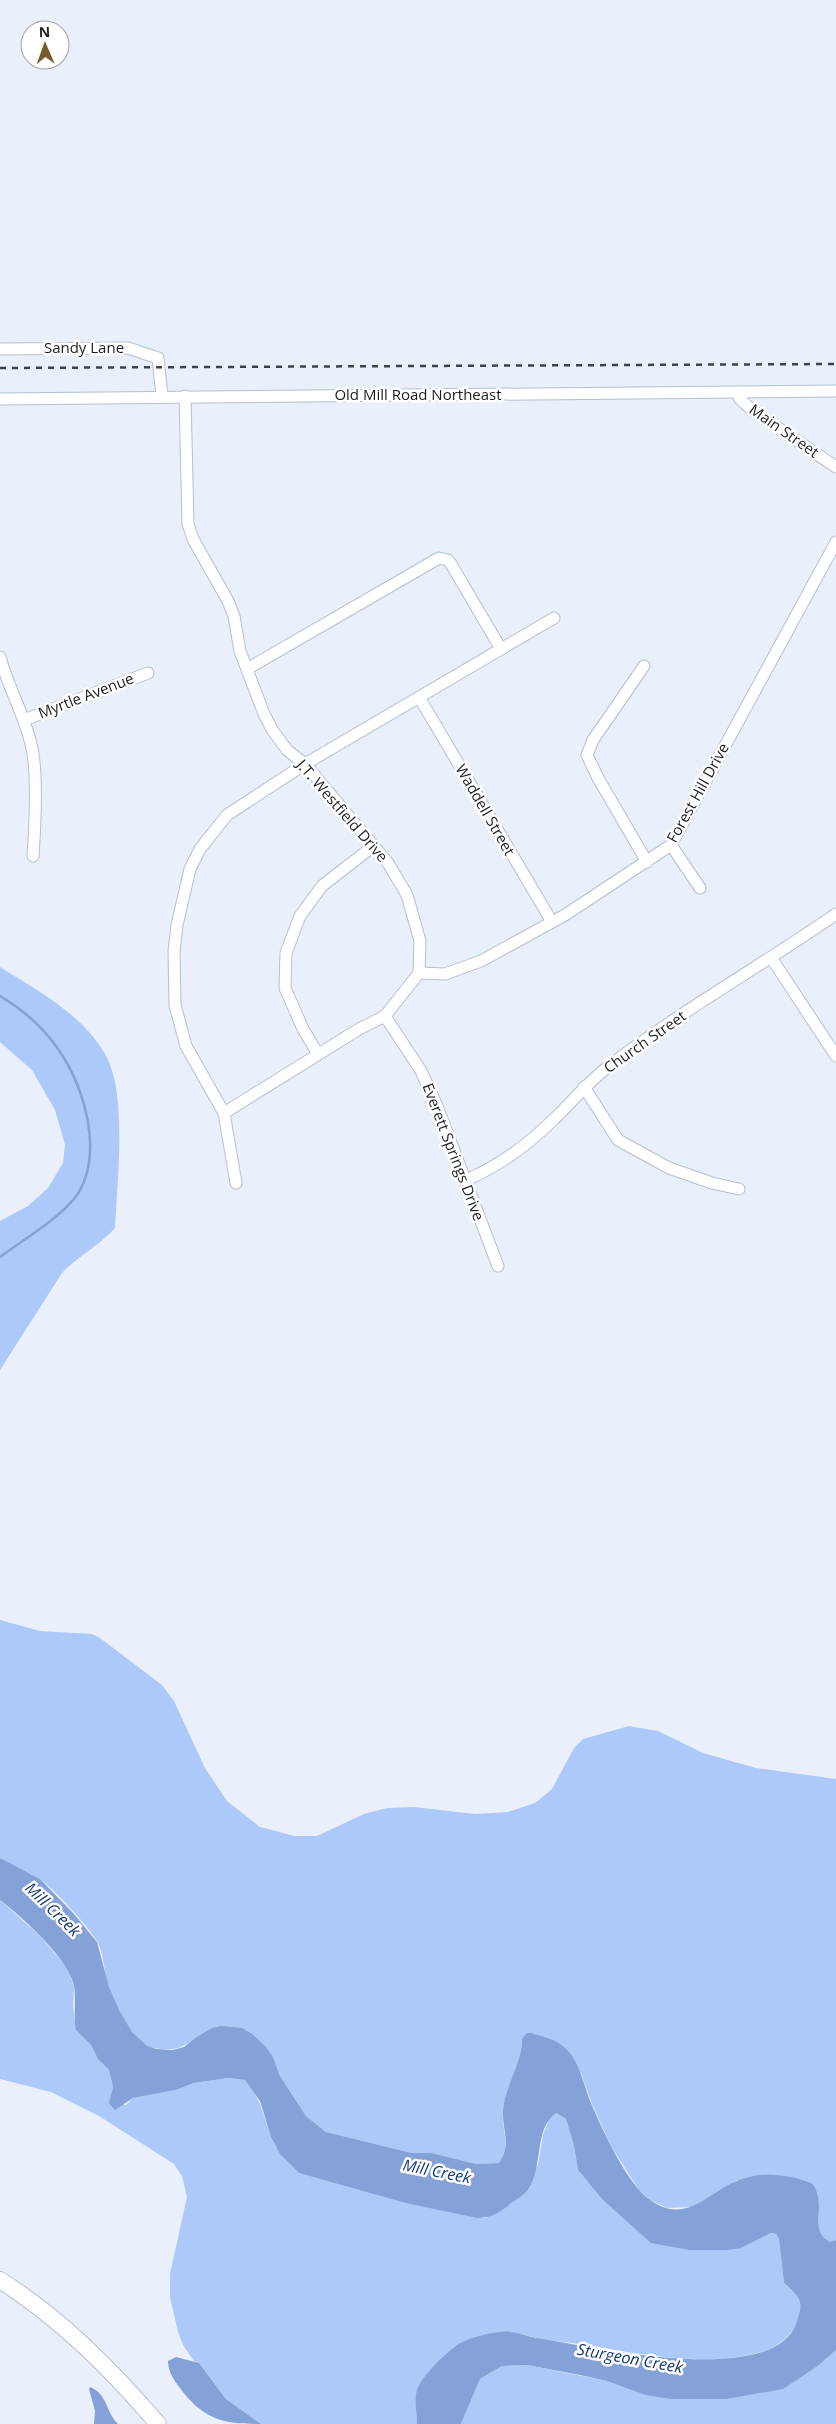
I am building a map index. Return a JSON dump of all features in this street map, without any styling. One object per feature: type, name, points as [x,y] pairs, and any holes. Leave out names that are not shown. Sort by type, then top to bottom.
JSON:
[{"type":"main road","points":[[0,2280],[53,2318],[96,2356],[158,2424]]},
{"type":"street","name":"Sandy Lane","points":[[0,348],[128,348],[158,358],[162,396]]},
{"type":"street","name":"Old Mill Road Northeast","points":[[0,399],[836,391]]},
{"type":"street","name":"Main Street","points":[[737,392],[740,399],[752,410],[836,467]]},
{"type":"street","name":"J.T. Westfield Drive","points":[[186,396],[188,524],[193,539],[234,616],[240,651],[273,731],[287,750],[305,764],[372,847],[388,863],[407,895],[420,941],[419,973]]},
{"type":"street","name":"Forest Hill Drive","points":[[419,973],[446,974],[480,961],[552,922],[672,845],[836,542]]},
{"type":"street","points":[[247,669],[439,558],[448,560],[451,564],[501,649]]},
{"type":"street","points":[[236,1183],[224,1113],[194,1062],[179,1024],[174,978],[177,925],[190,869],[212,831],[227,815],[305,764],[554,618]]},
{"type":"street","points":[[0,657],[7,682],[24,720],[32,745],[35,770],[32,856]]},
{"type":"street","points":[[644,666],[593,740],[587,755],[598,778],[647,862]]},
{"type":"street","name":"Myrtle Avenue","points":[[24,720],[148,672]]},
{"type":"street","name":"Waddell Street","points":[[419,697],[552,922]]},
{"type":"street","points":[[672,845],[700,888]]},
{"type":"street","points":[[318,1054],[303,1029],[285,988],[286,953],[300,916],[322,886],[372,847]]},
{"type":"street","name":"Church Street","points":[[464,1181],[485,1172],[514,1151],[554,1119],[584,1087],[650,1035],[772,958],[836,914]]},
{"type":"street","points":[[772,958],[836,1056]]},
{"type":"street","points":[[224,1113],[318,1054],[385,1016],[419,973]]},
{"type":"street","name":"Everett Springs Drive","points":[[385,1016],[421,1071],[437,1106],[498,1266]]},
{"type":"street","points":[[584,1087],[618,1140],[669,1168],[738,1190]]},
{"type":"shaded area","points":[[0,967],[72,1015],[105,1054],[117,1091],[119,1163],[115,1228],[62,1273],[0,1370],[0,1221],[28,1206],[48,1188],[63,1163],[65,1145],[55,1110],[32,1070],[0,1042]]},
{"type":"shaded area","points":[[0,1620],[40,1631],[92,1634],[100,1638],[162,1685],[174,1701],[205,1768],[227,1801],[260,1827],[295,1836],[317,1836],[364,1814],[387,1808],[414,1807],[475,1814],[508,1812],[535,1803],[552,1789],[574,1748],[583,1739],[629,1726],[658,1731],[703,1753],[756,1768],[836,1779],[836,2240],[830,2242],[823,2237],[820,2231],[818,2224],[819,2201],[813,2184],[737,2180],[707,2200],[691,2207],[667,2208],[650,2200],[639,2190],[611,2146],[592,2104],[581,2073],[522,2039],[520,2056],[504,2101],[505,2150],[503,2156],[499,2163],[476,2164],[432,2153],[412,2153],[326,2132],[306,2116],[280,2076],[273,2057],[195,2038],[179,2048],[171,2049],[151,2047],[142,2042],[134,2035],[120,2016],[108,1985],[101,1951],[92,1934],[54,1891],[40,1879],[0,1858]]},
{"type":"shaded area","points":[[0,1900],[40,1936],[68,1969],[74,1987],[73,2007],[76,2030],[91,2045],[98,2059],[109,2070],[113,2087],[110,2103],[126,2105],[133,2098],[176,2090],[194,2083],[228,2078],[245,2080],[255,2093],[276,2147],[299,2173],[477,2218],[486,2218],[538,2165],[543,2135],[550,2117],[555,2113],[566,2119],[574,2146],[578,2170],[602,2199],[741,2248],[771,2233],[776,2234],[779,2239],[784,2283],[801,2299],[795,2327],[777,2345],[750,2355],[717,2359],[647,2355],[521,2334],[416,2398],[417,2424],[261,2424],[226,2399],[199,2363],[194,2361],[183,2345],[178,2332],[170,2297],[170,2274],[187,2197],[182,2176],[174,2164],[99,2116],[51,2092],[0,2079]]},
{"type":"shaded area","points":[[836,2350],[836,2424],[461,2424],[480,2379],[502,2366],[527,2365],[607,2381],[819,2365]]},
{"type":"water","points":[[0,1858],[40,1879],[74,1914],[97,1942],[109,1987],[119,2010],[132,2032],[146,2045],[156,2049],[173,2050],[184,2047],[212,2028],[221,2026],[242,2028],[252,2034],[266,2047],[273,2057],[280,2076],[306,2116],[326,2132],[412,2153],[432,2153],[476,2164],[499,2163],[506,2143],[503,2118],[504,2101],[520,2056],[522,2039],[527,2033],[531,2033],[557,2042],[572,2056],[580,2071],[588,2096],[608,2141],[624,2169],[641,2192],[650,2200],[663,2207],[687,2208],[728,2185],[757,2175],[786,2176],[813,2184],[819,2201],[818,2224],[820,2231],[823,2237],[830,2242],[836,2240],[836,2350],[819,2365],[783,2389],[726,2399],[671,2399],[646,2395],[607,2381],[580,2375],[527,2365],[502,2366],[480,2379],[461,2424],[417,2424],[416,2394],[429,2371],[460,2343],[485,2335],[510,2332],[596,2348],[677,2358],[717,2359],[752,2355],[780,2344],[796,2324],[800,2310],[800,2301],[795,2293],[784,2283],[779,2239],[776,2234],[771,2233],[741,2248],[728,2250],[689,2250],[651,2243],[602,2199],[578,2170],[574,2146],[566,2119],[556,2113],[544,2128],[536,2170],[528,2190],[500,2212],[491,2216],[477,2218],[406,2203],[299,2173],[280,2154],[271,2137],[260,2101],[245,2080],[228,2078],[194,2083],[176,2090],[133,2098],[115,2110],[109,2103],[113,2087],[109,2070],[98,2059],[91,2045],[76,2030],[75,1991],[71,1975],[43,1939],[0,1900]]},
{"type":"water","points":[[176,2357],[199,2363],[226,2399],[261,2424],[227,2422],[209,2415],[200,2409],[183,2392],[171,2374],[168,2361]]},
{"type":"water","points":[[90,2387],[96,2390],[104,2399],[111,2415],[118,2424],[94,2424],[95,2411]]},
{"type":"waterway","points":[[0,996],[33,1020],[58,1049],[77,1083],[88,1122],[90,1140],[89,1167],[79,1192],[53,1219],[0,1257]]},
{"type":"railway","points":[[0,368],[836,364]]},
{"type":"water label","name":"Mill Creek","points":[[53,1909]]},
{"type":"water label","name":"Mill Creek","points":[[437,2171]]},
{"type":"water label","name":"Sturgeon Creek","points":[[630,2358]]}]
